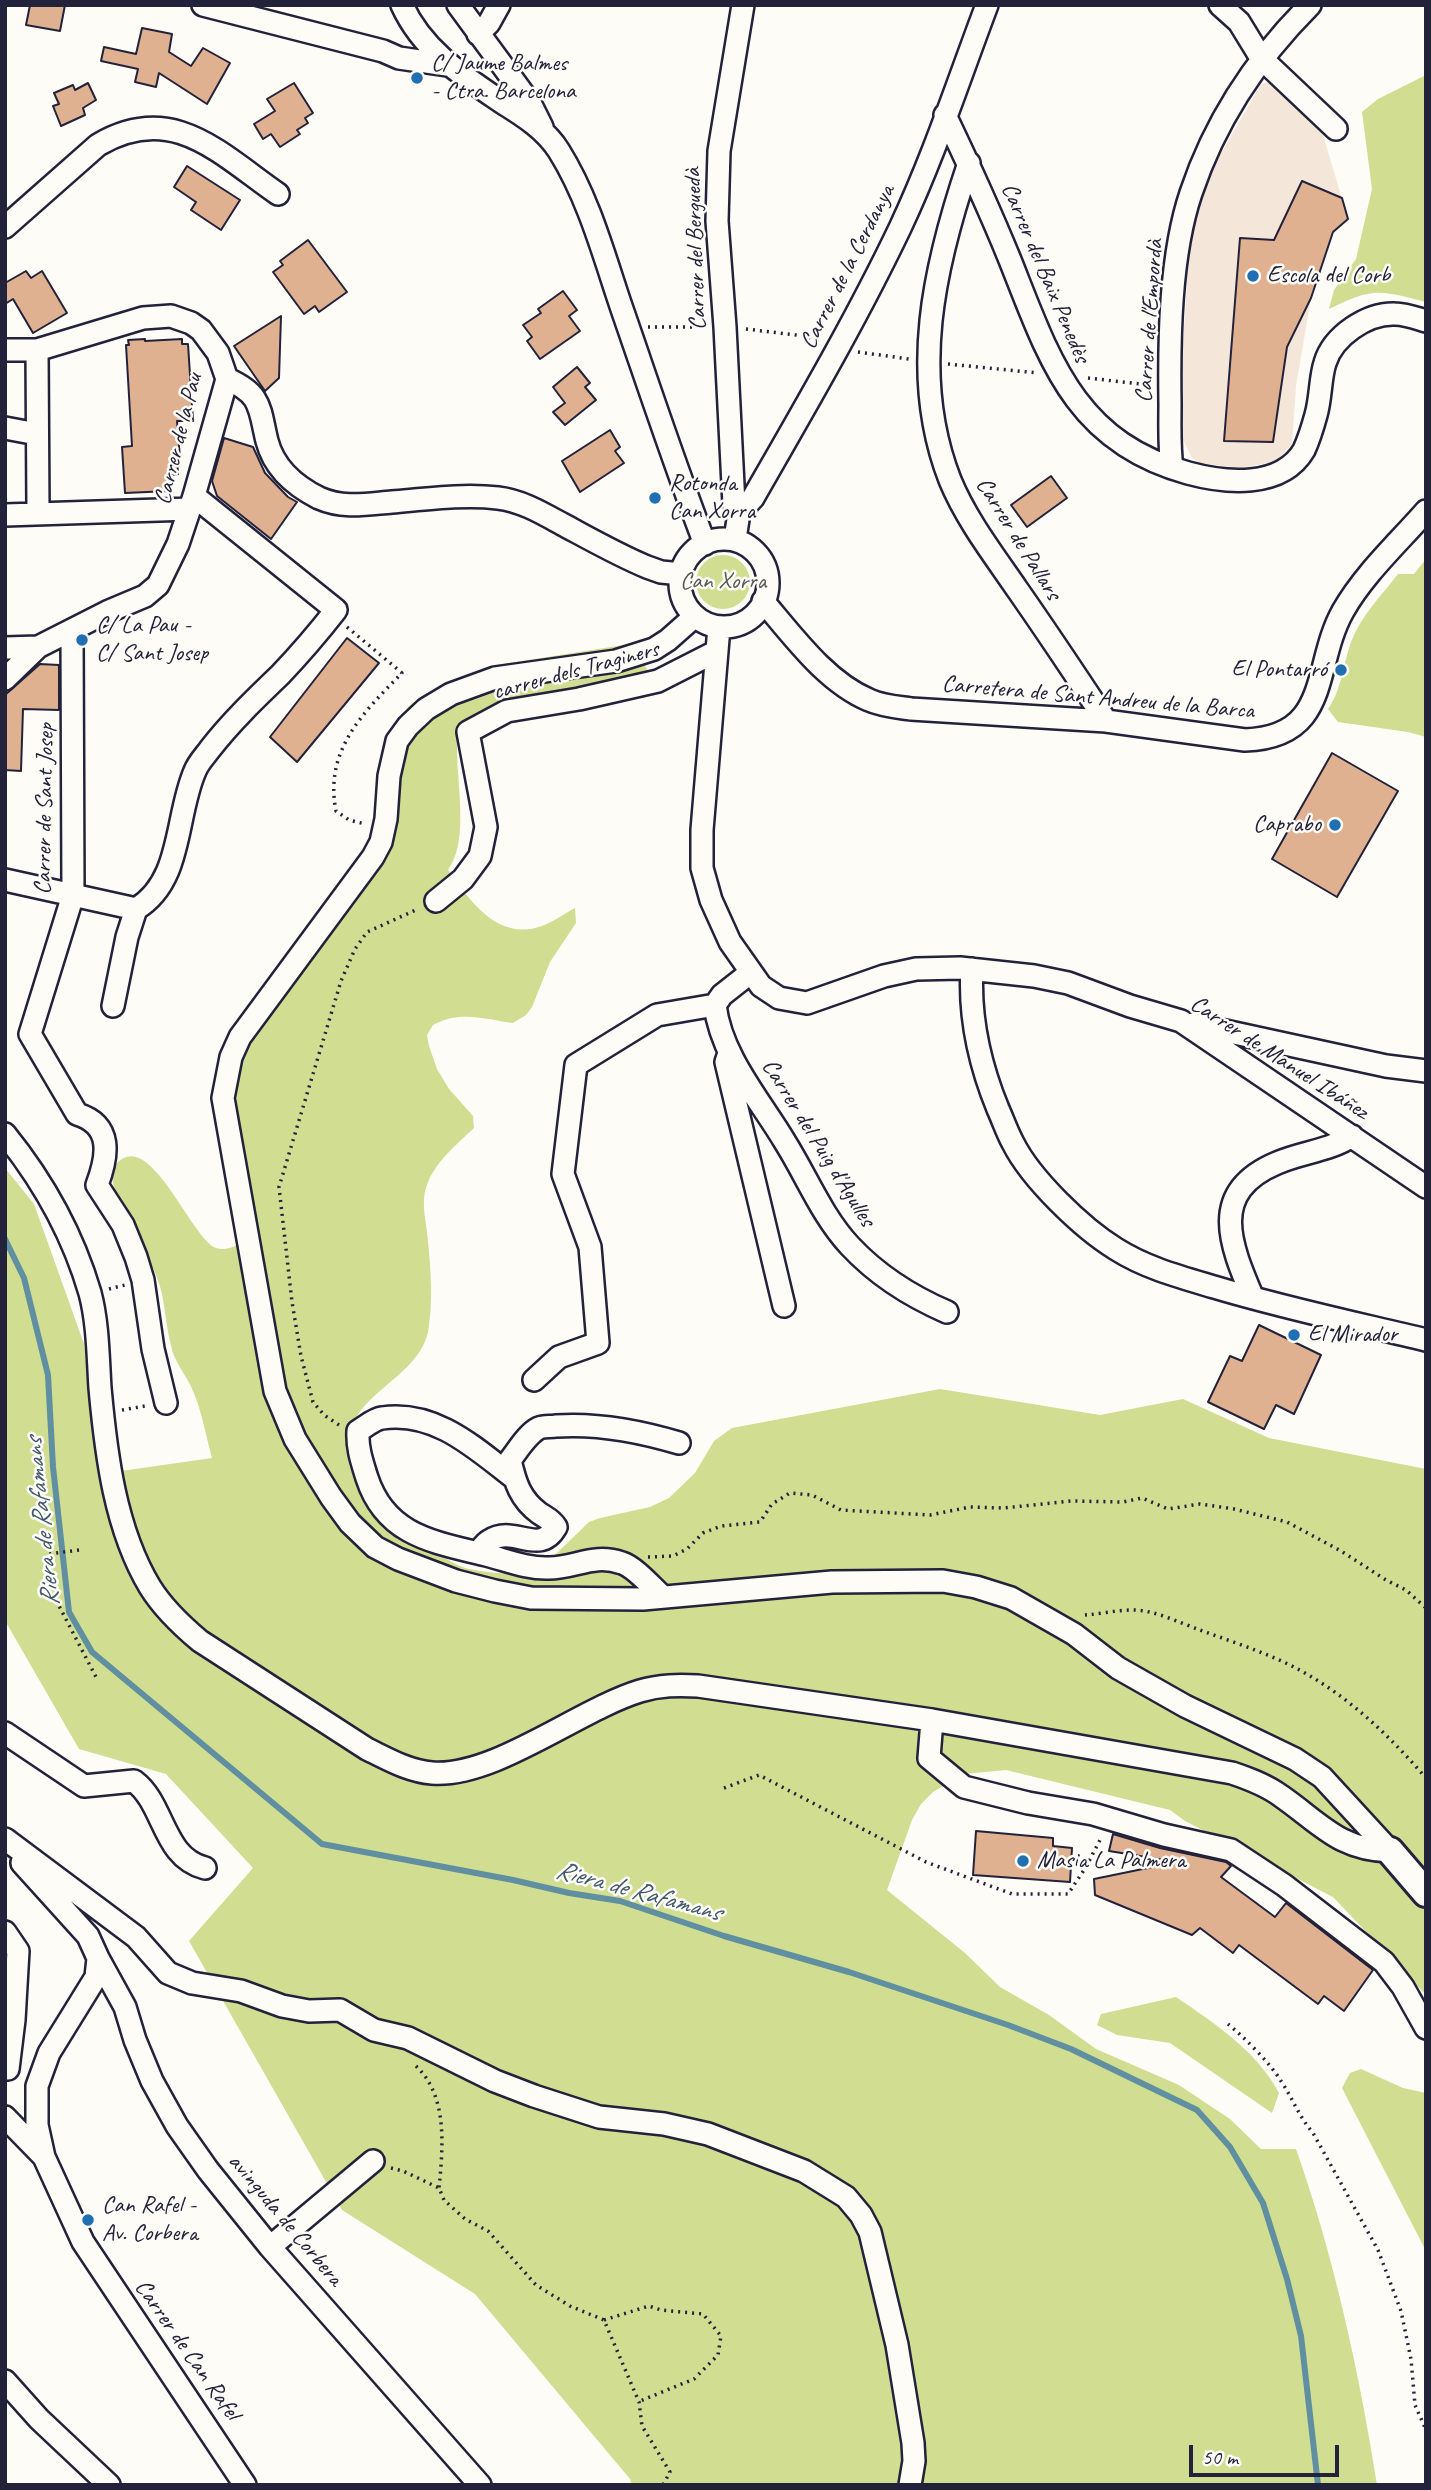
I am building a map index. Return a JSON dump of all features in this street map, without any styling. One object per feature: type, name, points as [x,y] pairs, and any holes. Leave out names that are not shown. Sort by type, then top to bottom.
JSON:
[{"type":"main road","points":[[1390,1852],[1426,1893]]},
{"type":"street","points":[[204,5],[383,51],[399,58],[447,65]]},
{"type":"street","points":[[458,5],[530,103],[544,133],[562,157],[584,201],[705,544]]},
{"type":"street","points":[[478,34],[489,23],[499,5]]},
{"type":"street","name":"Carrer del Berguedà","points":[[742,501],[717,220],[719,151],[743,5]]},
{"type":"street","name":"Carrer de la Cerdanya","points":[[735,539],[742,501],[838,349],[901,227],[987,5]]},
{"type":"street","points":[[1220,5],[1239,22],[1261,58],[1336,128]]},
{"type":"street","name":"Carrer de l'Empordà","points":[[1172,468],[1169,388],[1174,282],[1191,194],[1214,138],[1261,58],[1310,5]]},
{"type":"street","points":[[383,51],[403,38],[406,14]]},
{"type":"street","points":[[406,14],[425,42],[447,65],[522,114],[544,133]]},
{"type":"street","name":"Carrer del Baix Penedès","points":[[945,115],[969,163],[1033,319],[1060,375],[1082,409],[1116,441],[1136,454],[1188,474],[1233,481],[1268,477],[1287,469],[1303,451],[1317,414],[1325,362],[1340,337],[1362,322],[1379,316],[1395,314],[1426,321]]},
{"type":"street","points":[[5,227],[98,145],[113,136],[147,128],[180,131],[200,140],[278,194]]},
{"type":"street","name":"Carrer de Pallars","points":[[969,163],[941,253],[932,301],[927,362],[935,430],[950,480],[970,519],[1106,721]]},
{"type":"street","name":"Carrer de la Pau","points":[[5,349],[37,350],[143,318],[171,316],[191,323],[201,330],[218,353],[227,379],[192,503],[173,556],[158,584],[145,596],[38,647],[5,679]]},
{"type":"street","points":[[37,350],[38,513]]},
{"type":"street","points":[[227,379],[243,386],[258,402],[268,443],[281,470],[290,480],[326,500],[356,506],[442,498],[501,499],[537,511],[647,568],[681,574]]},
{"type":"street","points":[[5,428],[37,434]]},
{"type":"street","points":[[5,516],[192,503],[334,612],[309,646],[229,726],[196,768],[183,805],[175,848],[164,882],[149,901],[136,909],[127,937],[113,1006]]},
{"type":"street","name":"Carretera de Sant Andreu de la Barca","points":[[763,601],[827,671],[853,691],[881,705],[1106,721],[1262,740],[1289,728],[1308,713],[1314,701],[1330,640],[1347,605],[1426,511]]},
{"type":"street","points":[[720,539],[735,539],[756,552],[763,563],[767,591],[757,611],[746,620],[719,627],[706,624],[694,617],[681,597],[681,574],[686,562],[705,544],[720,539]]},
{"type":"street","points":[[694,617],[654,649],[616,662],[495,678],[450,694],[426,709],[397,741],[381,842],[338,907],[240,1037],[231,1057],[223,1098],[275,1391],[295,1439],[331,1497],[351,1523],[375,1547],[398,1559],[456,1581],[495,1591],[531,1598],[663,1597],[832,1582],[943,1581],[976,1587],[1011,1598],[1074,1634],[1118,1668],[1185,1706],[1265,1743],[1322,1777],[1390,1852]]},
{"type":"street","name":"Carrer de Manuel Ibáñez","points":[[719,627],[702,830],[702,868],[711,900],[730,942],[750,973],[771,994],[807,1003],[900,971],[943,967],[1034,976],[1068,983],[1181,1021],[1426,1187]]},
{"type":"street","name":"Carrer de Sant Josep","points":[[72,630],[73,895],[30,1034],[77,1114],[87,1117],[101,1131],[107,1156],[97,1185],[123,1225],[143,1280],[153,1349],[166,1403]]},
{"type":"street","points":[[5,648],[38,647]]},
{"type":"street","name":"carrer dels Traginers","points":[[436,901],[463,879],[480,856],[486,827],[468,732],[507,711],[579,699],[658,681],[717,651]]},
{"type":"street","points":[[5,880],[136,909]]},
{"type":"street","points":[[972,970],[972,1012],[978,1049],[989,1088],[1013,1145],[1035,1175],[1093,1234],[1142,1264],[1170,1274],[1253,1298],[1426,1340]]},
{"type":"street","points":[[534,1380],[559,1357],[598,1343],[590,1247],[562,1174],[576,1065],[657,1015],[715,1006],[722,995],[750,973]]},
{"type":"street","name":"Carrer del Puig d'Agulles","points":[[715,1006],[724,1041],[787,1144],[824,1212],[850,1246],[889,1282],[916,1299],[947,1312]]},
{"type":"street","points":[[1181,1021],[1386,1066],[1426,1071]]},
{"type":"street","points":[[729,1050],[726,1062],[784,1306]]},
{"type":"street","points":[[5,1134],[23,1156],[51,1200],[71,1240],[90,1294],[96,1328],[109,1465],[135,1558],[150,1588],[165,1608],[200,1641],[368,1749],[415,1771],[446,1774],[506,1755],[610,1702],[640,1691],[666,1685],[698,1686],[777,1695],[932,1720],[1232,1773],[1259,1783],[1280,1795],[1331,1834],[1357,1848],[1390,1852]]},
{"type":"street","points":[[1253,1298],[1231,1234],[1232,1205],[1242,1184],[1278,1162],[1330,1148],[1352,1136]]},
{"type":"street","points":[[514,1478],[490,1458],[443,1427],[418,1419],[380,1418],[358,1431],[358,1445],[370,1488],[387,1514],[403,1529],[478,1553],[550,1569],[599,1558],[626,1564],[663,1597]]},
{"type":"street","points":[[478,1553],[489,1541],[504,1536],[541,1542],[551,1536],[556,1527],[521,1497],[510,1460],[523,1443],[540,1428],[611,1427],[679,1443]]},
{"type":"street","points":[[932,1720],[929,1758],[964,1787],[1106,1818],[1231,1850],[1284,1885],[1384,1962],[1403,1987],[1426,2028]]},
{"type":"street","points":[[5,1733],[84,1786],[134,1781],[145,1789],[180,1855],[193,1865],[205,1868]]},
{"type":"street","points":[[5,1841],[88,1936],[97,1958]]},
{"type":"street","points":[[5,1841],[128,1930],[168,1973],[192,1983],[242,1991],[282,2007],[309,2011],[340,2010],[374,2030],[408,2038],[495,2081],[534,2096],[599,2117],[664,2124],[708,2134],[804,2171],[846,2197],[861,2215],[870,2232],[897,2345],[913,2443],[914,2461],[910,2485]]},
{"type":"street","points":[[5,1932],[18,1951],[14,2020],[7,2070],[37,2086]]},
{"type":"street","name":"Carrer de Can Rafel","points":[[97,1958],[96,1977],[49,2053],[37,2086],[37,2125],[44,2157],[83,2242],[245,2485]]},
{"type":"street","name":"avinguda de Corbera","points":[[97,1958],[125,2007],[152,2081],[177,2126],[208,2170],[270,2247],[480,2485]]},
{"type":"street","points":[[5,2117],[44,2157]]},
{"type":"street","points":[[270,2247],[373,2161]]},
{"type":"street","points":[[5,2381],[39,2419],[108,2485]]},
{"type":"path","points":[[628,327],[726,327],[804,336],[838,349],[927,362],[1169,388]]},
{"type":"path","points":[[334,612],[402,673],[356,723],[343,744],[335,769],[332,794],[336,811],[349,820],[369,824]]},
{"type":"path","points":[[358,1431],[338,1425],[324,1415],[313,1402],[292,1301],[279,1187],[341,981],[355,949],[367,932],[436,901]]},
{"type":"path","points":[[90,1294],[143,1280]]},
{"type":"path","points":[[102,1412],[166,1403]]},
{"type":"path","points":[[626,1564],[654,1555],[673,1556],[687,1549],[703,1533],[720,1526],[760,1522],[772,1504],[790,1493],[813,1495],[841,1510],[930,1515],[970,1507],[1004,1508],[1071,1501],[1123,1502],[1142,1498],[1168,1509],[1200,1504],[1287,1522],[1406,1590],[1426,1608]]},
{"type":"path","points":[[79,1550],[49,1554],[58,1604],[96,1677]]},
{"type":"path","points":[[1054,1622],[1077,1616],[1134,1610],[1164,1617],[1290,1665],[1329,1687],[1364,1714],[1426,1778]]},
{"type":"path","points":[[724,1788],[759,1775],[926,1862],[1012,1894],[1068,1894],[1101,1838],[1106,1818]]},
{"type":"path","points":[[1228,2024],[1245,2037],[1280,2079],[1299,2117],[1313,2133],[1378,2250],[1401,2311],[1411,2358],[1415,2405],[1426,2430]]},
{"type":"path","points":[[413,2063],[425,2074],[440,2112],[442,2137],[439,2188],[443,2200],[465,2219],[488,2231],[536,2285],[570,2306],[604,2320],[649,2305],[661,2310],[702,2314],[721,2336],[718,2355],[694,2379],[639,2402]]},
{"type":"path","points":[[373,2161],[403,2171],[439,2188]]},
{"type":"path","points":[[604,2320],[639,2402],[642,2426],[670,2472],[663,2485]]},
{"type":"shaded area","name":"Escola del Corb","points":[[1274,83],[1321,128],[1348,219],[1333,233],[1311,298],[1296,386],[1292,444],[1276,461],[1247,467],[1201,463],[1192,458],[1183,440],[1181,423],[1189,254],[1207,184],[1220,155],[1261,84]]},
{"type":"green space","points":[[1426,75],[1426,302],[1377,293],[1357,297],[1329,309],[1334,290],[1356,259],[1372,189],[1362,112],[1378,99]]},
{"type":"green space","name":"Can Xorra","points":[[723,555],[742,563],[750,582],[742,601],[723,609],[704,601],[696,582],[704,563]]},
{"type":"green space","points":[[1426,559],[1426,737],[1338,722],[1328,709],[1360,623],[1398,574],[1414,574]]},
{"type":"green space","points":[[630,644],[649,672],[502,702],[463,722],[458,733],[459,840],[448,870],[476,906],[499,923],[526,929],[542,926],[575,908],[576,923],[550,962],[532,1007],[526,1015],[513,1023],[472,1017],[443,1020],[433,1025],[427,1035],[437,1069],[449,1089],[473,1116],[474,1128],[441,1161],[427,1185],[424,1206],[431,1287],[428,1332],[416,1357],[365,1405],[353,1423],[347,1446],[353,1476],[376,1516],[407,1539],[465,1568],[527,1576],[555,1555],[589,1522],[650,1507],[669,1498],[695,1473],[714,1441],[732,1428],[940,1389],[1100,1415],[1183,1399],[1269,1438],[1426,1469],[1426,1995],[1333,1897],[1185,1821],[1170,1810],[1006,1770],[964,1774],[933,1792],[921,1804],[912,1820],[887,1890],[965,1953],[1000,1987],[1049,2015],[1096,2049],[1179,2085],[1230,2119],[1261,2149],[1296,2149],[1334,2273],[1362,2400],[1377,2485],[632,2485],[630,2479],[475,2294],[342,2210],[189,1941],[253,1868],[166,1774],[79,1749],[7,1624],[5,1168],[34,1204],[84,1344],[100,1474],[212,1458],[196,1399],[173,1353],[158,1281],[116,1194],[113,1171],[117,1163],[130,1156],[143,1160],[170,1189],[206,1240],[216,1248],[226,1249],[242,1243],[224,1049],[344,884],[370,836],[375,818],[383,749],[400,716],[425,694],[490,666]]},
{"type":"green space","points":[[1176,1997],[1234,2039],[1259,2064],[1279,2093],[1272,2113],[1170,2043],[1117,2035],[1097,2025],[1101,2014]]},
{"type":"green space","points":[[1361,2069],[1403,2088],[1426,2093],[1426,2251],[1342,2088],[1350,2073]]},
{"type":"building","points":[[30,5],[65,5],[60,31],[26,25]]},
{"type":"building","points":[[142,28],[172,34],[169,52],[191,66],[203,48],[230,63],[207,104],[159,73],[156,87],[135,82],[138,69],[101,61],[104,47],[136,54]]},
{"type":"building","points":[[88,83],[96,100],[83,108],[85,115],[61,126],[53,106],[59,104],[54,93],[73,85],[75,90]]},
{"type":"building","points":[[294,83],[313,113],[305,118],[308,123],[297,130],[300,134],[280,147],[271,134],[263,139],[254,124],[275,111],[267,99]]},
{"type":"building","points":[[187,166],[240,200],[221,230],[191,210],[196,202],[174,187]]},
{"type":"building","points":[[1302,181],[1342,198],[1348,219],[1333,232],[1311,298],[1287,347],[1273,442],[1224,441],[1240,238],[1274,240]]},
{"type":"building","points":[[308,240],[347,292],[319,312],[315,306],[304,314],[273,272],[283,265],[280,261]]},
{"type":"building","points":[[26,271],[31,278],[42,271],[67,313],[33,333],[13,299],[5,304],[5,283]]},
{"type":"building","points":[[563,291],[577,310],[569,316],[580,331],[540,359],[527,341],[532,337],[523,325],[541,313],[538,309]]},
{"type":"building","points":[[281,316],[279,378],[265,391],[234,346]]},
{"type":"building","points":[[182,339],[182,344],[188,344],[193,421],[177,421],[180,458],[177,458],[178,474],[170,475],[170,491],[125,493],[122,447],[132,446],[126,345],[129,345],[128,340]]},
{"type":"building","points":[[577,367],[590,383],[585,387],[596,400],[565,425],[553,412],[565,403],[553,387]]},
{"type":"building","points":[[610,430],[620,447],[615,451],[624,463],[580,492],[562,461]]},
{"type":"building","points":[[224,438],[253,447],[265,473],[288,497],[297,502],[271,539],[217,496],[212,481]]},
{"type":"building","points":[[1051,476],[1067,498],[1027,527],[1011,505]]},
{"type":"building","points":[[347,638],[379,663],[297,762],[270,737]]},
{"type":"building","points":[[40,664],[59,665],[59,710],[23,709],[21,771],[5,770],[5,695]]},
{"type":"building","name":"Caprabo","points":[[1332,753],[1398,791],[1337,897],[1272,859]]},
{"type":"building","points":[[1259,1325],[1321,1355],[1294,1414],[1276,1405],[1264,1429],[1208,1402],[1230,1356],[1242,1361]]},
{"type":"building","name":"Masia La Palmera","points":[[976,1831],[1053,1838],[1053,1846],[1072,1848],[1070,1882],[973,1875]]},
{"type":"building","points":[[1113,1834],[1160,1848],[1226,1862],[1231,1866],[1221,1877],[1275,1917],[1286,1903],[1373,1970],[1344,2011],[1324,1996],[1318,2004],[1239,1945],[1233,1953],[1200,1928],[1192,1935],[1095,1895],[1094,1879],[1177,1862],[1109,1851]]},
{"type":"waterway","name":"Riera de Rafamans","points":[[5,1239],[24,1278],[48,1375],[53,1467],[69,1612],[92,1652],[322,1844],[620,1901],[1008,2025],[1071,2049],[1197,2110],[1230,2147],[1263,2203],[1287,2279],[1301,2336],[1318,2485]]},
{"type":"place","name":"C/ Jaume Balmes - Ctra. Barcelona","points":[[417,78]]},
{"type":"place","name":"Escola del Corb","points":[[1253,276]]},
{"type":"place","name":"Rotonda Can Xorra","points":[[655,498]]},
{"type":"place","name":"C/ La Pau - C/ Sant Josep","points":[[82,640]]},
{"type":"place","name":"El Pontarró","points":[[1341,670]]},
{"type":"place","name":"Caprabo","points":[[1335,825]]},
{"type":"place","name":"El Mirador","points":[[1294,1335]]},
{"type":"place","name":"Masia La Palmera","points":[[1023,1861]]},
{"type":"place","name":"Can Rafel - Av. Corbera","points":[[88,2220]]}]
